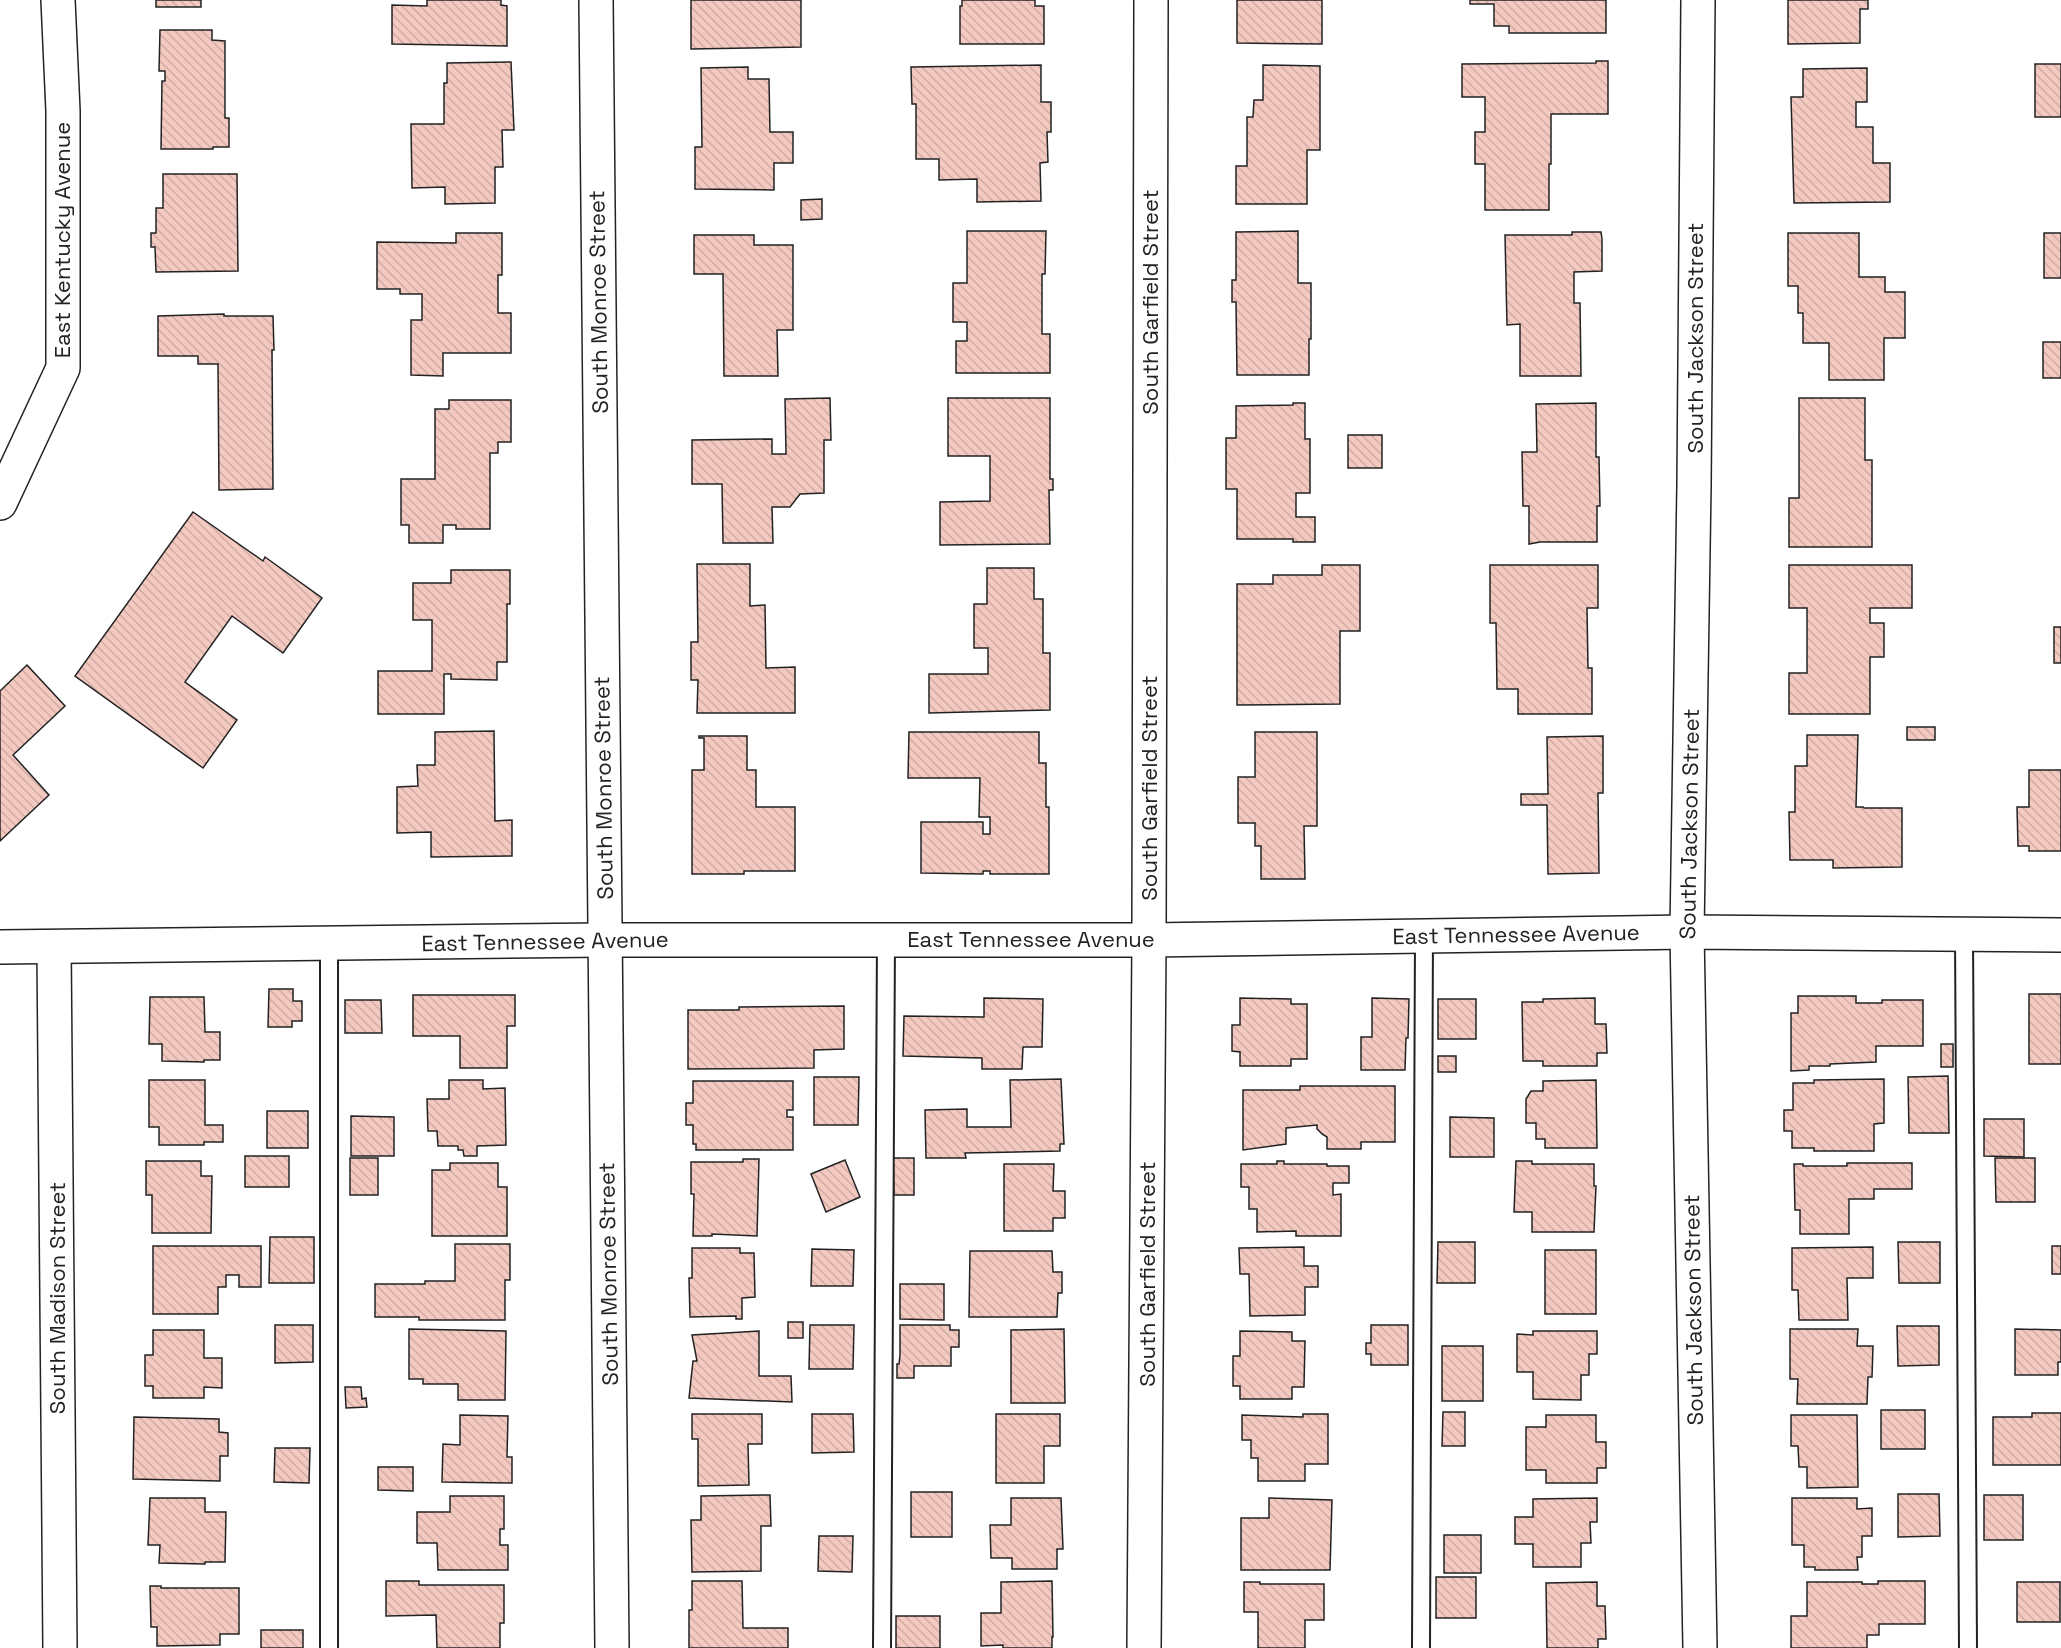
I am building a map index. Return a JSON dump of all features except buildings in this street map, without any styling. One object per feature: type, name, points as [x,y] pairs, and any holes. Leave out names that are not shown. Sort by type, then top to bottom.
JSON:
[{"type":"street","name":"East Kentucky Avenue","points":[[0,503],[63,368],[63,111],[58,0]]},
{"type":"street","name":"South Monroe Street","points":[[596,0],[612,1648]]},
{"type":"street","name":"South Garfield Street","points":[[1144,1648],[1149,939],[1151,0]]},
{"type":"street","name":"South Jackson Street","points":[[1698,0],[1694,485],[1686,932],[1700,1648]]},
{"type":"street","name":"East Tennessee Avenue","points":[[0,947],[604,939],[1149,939],[1686,932],[2061,935]]},
{"type":"street","name":"South Madison Street","points":[[54,947],[60,1648]]},
{"type":"lane","points":[[1964,934],[1968,1648]]},
{"type":"lane","points":[[1421,1648],[1424,935]]},
{"type":"lane","points":[[882,1648],[886,939]]},
{"type":"lane","points":[[329,944],[329,1648]]}]
